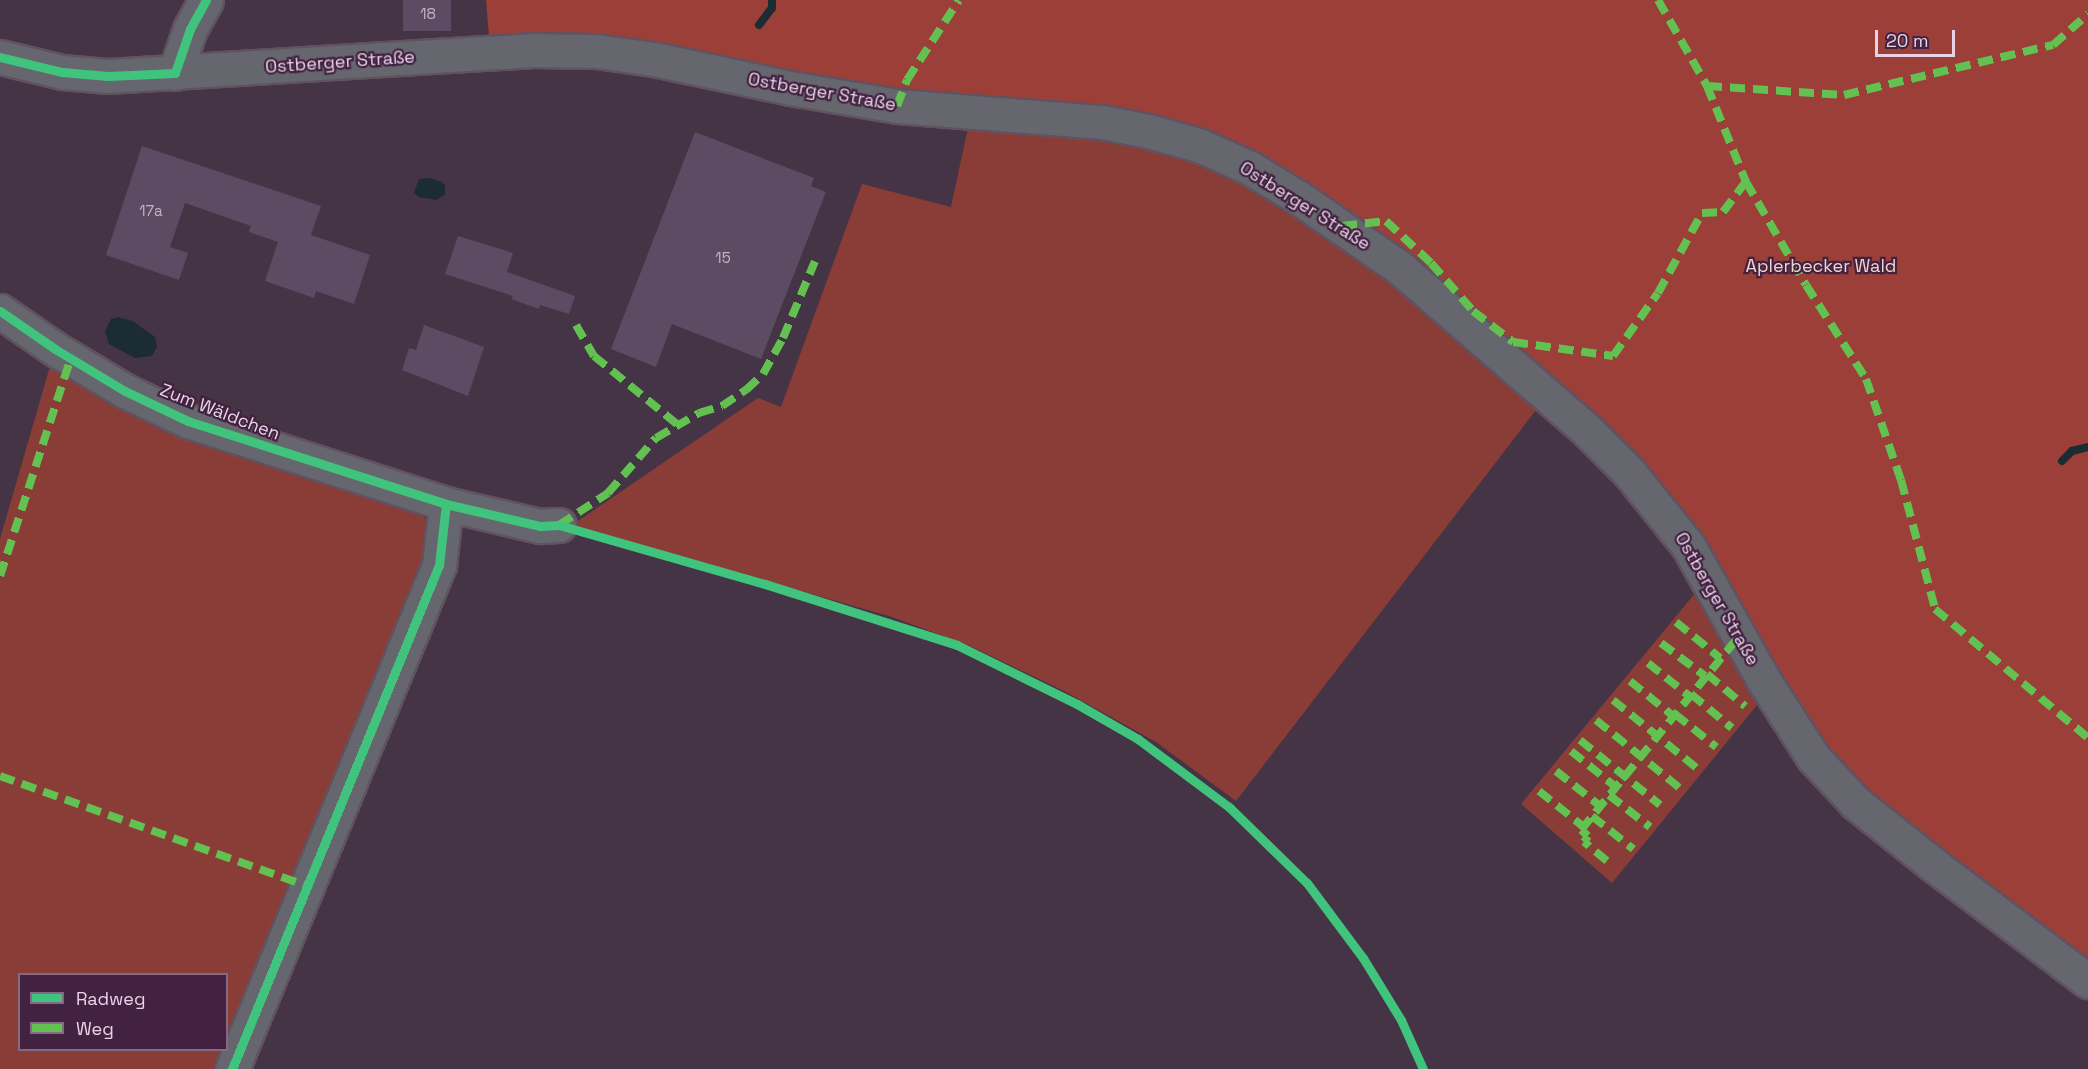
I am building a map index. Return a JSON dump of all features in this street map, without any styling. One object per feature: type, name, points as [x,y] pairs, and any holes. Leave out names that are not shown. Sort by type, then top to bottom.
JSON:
[{"type":"street","points":[[175,74],[190,29],[206,0]]},
{"type":"street","name":"Ostberger Straße","points":[[0,57],[62,72],[97,75],[175,74],[534,50],[596,51],[654,58],[790,88],[897,106],[1102,122],[1148,131],[1199,145],[1250,168],[1342,226],[1400,268],[1587,430],[1635,479],[1689,547],[1763,679],[1813,757],[1856,802],[1934,865],[2088,981]]},
{"type":"street","name":"Zum Wäldchen","points":[[0,311],[125,392],[188,421],[446,504],[540,526],[559,525]]},
{"type":"street","points":[[232,1069],[439,565],[446,504]]},
{"type":"shaded area","points":[[970,118],[1145,134],[1339,228],[1539,406],[1236,801],[1156,742],[1064,691],[968,645],[892,617],[572,525],[758,398],[781,407],[862,184],[951,207]]},
{"type":"shaded area","points":[[429,178],[442,182],[445,186],[445,195],[436,200],[419,197],[414,193],[419,179]]},
{"type":"shaded area","points":[[118,317],[133,321],[155,337],[157,347],[152,356],[135,358],[109,344],[105,331],[111,319]]},
{"type":"shaded area","points":[[55,349],[412,504],[430,524],[429,564],[228,1035],[228,973],[18,973],[18,1051],[221,1051],[213,1069],[0,1069],[0,539]]},
{"type":"shaded area","points":[[1701,586],[1727,650],[1757,705],[1612,883],[1521,804]]},
{"type":"green space","name":"Aplerbecker Wald","points":[[486,0],[2088,0],[2088,975],[1860,799],[1664,504],[1250,163],[489,36]]},
{"type":"building","points":[[403,0],[451,0],[451,31],[403,31]]},
{"type":"building","points":[[695,132],[814,178],[811,186],[826,192],[761,359],[672,324],[656,367],[611,349]]},
{"type":"building","points":[[142,146],[321,206],[311,235],[370,255],[354,304],[316,291],[314,298],[265,281],[278,242],[249,232],[251,226],[185,203],[170,247],[188,253],[179,280],[106,255]]},
{"type":"building","points":[[458,236],[513,253],[507,272],[575,296],[569,314],[540,305],[539,309],[511,299],[513,296],[445,274]]},
{"type":"building","points":[[424,325],[484,347],[468,396],[402,370],[409,348],[416,350]]},
{"type":"waterway","points":[[759,25],[772,8],[772,0]]},
{"type":"waterway","points":[[2062,461],[2072,451],[2088,447]]},
{"type":"marked path","points":[[897,106],[907,80],[959,0]]},
{"type":"marked path","points":[[1658,0],[1707,86],[1746,182],[1806,285],[1866,379],[1901,480],[1935,609],[2088,738]]},
{"type":"marked path","points":[[1707,86],[1844,95],[2053,45],[2088,14]]},
{"type":"marked path","points":[[1342,226],[1386,221],[1431,263],[1473,311],[1513,342],[1613,356],[1658,293],[1702,213],[1723,212],[1746,182]]},
{"type":"marked path","points":[[559,525],[608,493],[656,438],[699,413],[722,406],[746,390],[763,374],[783,338],[815,261]]},
{"type":"marked path","points":[[576,325],[594,356],[678,425]]},
{"type":"marked path","points":[[0,576],[71,358]]},
{"type":"marked path","points":[[1676,622],[1720,658]]},
{"type":"marked path","points":[[1607,861],[1584,842],[1588,836],[1581,830],[1739,636]]},
{"type":"marked path","points":[[1661,643],[1705,676]]},
{"type":"marked path","points":[[1648,663],[1689,696]]},
{"type":"marked path","points":[[1707,674],[1745,706]]},
{"type":"marked path","points":[[1630,681],[1673,716]]},
{"type":"marked path","points":[[1691,694],[1732,728]]},
{"type":"marked path","points":[[1613,700],[1699,770]]},
{"type":"marked path","points":[[1675,714],[1716,747]]},
{"type":"marked path","points":[[1596,720],[1682,790]]},
{"type":"marked path","points":[[1580,740],[1660,805]]},
{"type":"marked path","points":[[1571,751],[1616,787]]},
{"type":"marked path","points":[[1556,771],[1600,806]]},
{"type":"marked path","points":[[0,776],[307,886]]},
{"type":"marked path","points":[[1539,791],[1584,827]]},
{"type":"marked path","points":[[1609,795],[1650,827]]},
{"type":"marked path","points":[[1592,816],[1633,849]]},
{"type":"cycle path","points":[[0,57],[62,72],[108,76],[175,73],[190,29],[206,0]]},
{"type":"cycle path","points":[[0,311],[55,349],[125,391],[188,421],[446,504],[540,526],[559,525],[765,584],[957,645],[1077,704],[1138,739],[1229,807],[1307,883],[1363,958],[1401,1020],[1423,1069]]},
{"type":"cycle path","points":[[232,1069],[439,565],[446,504]]}]
